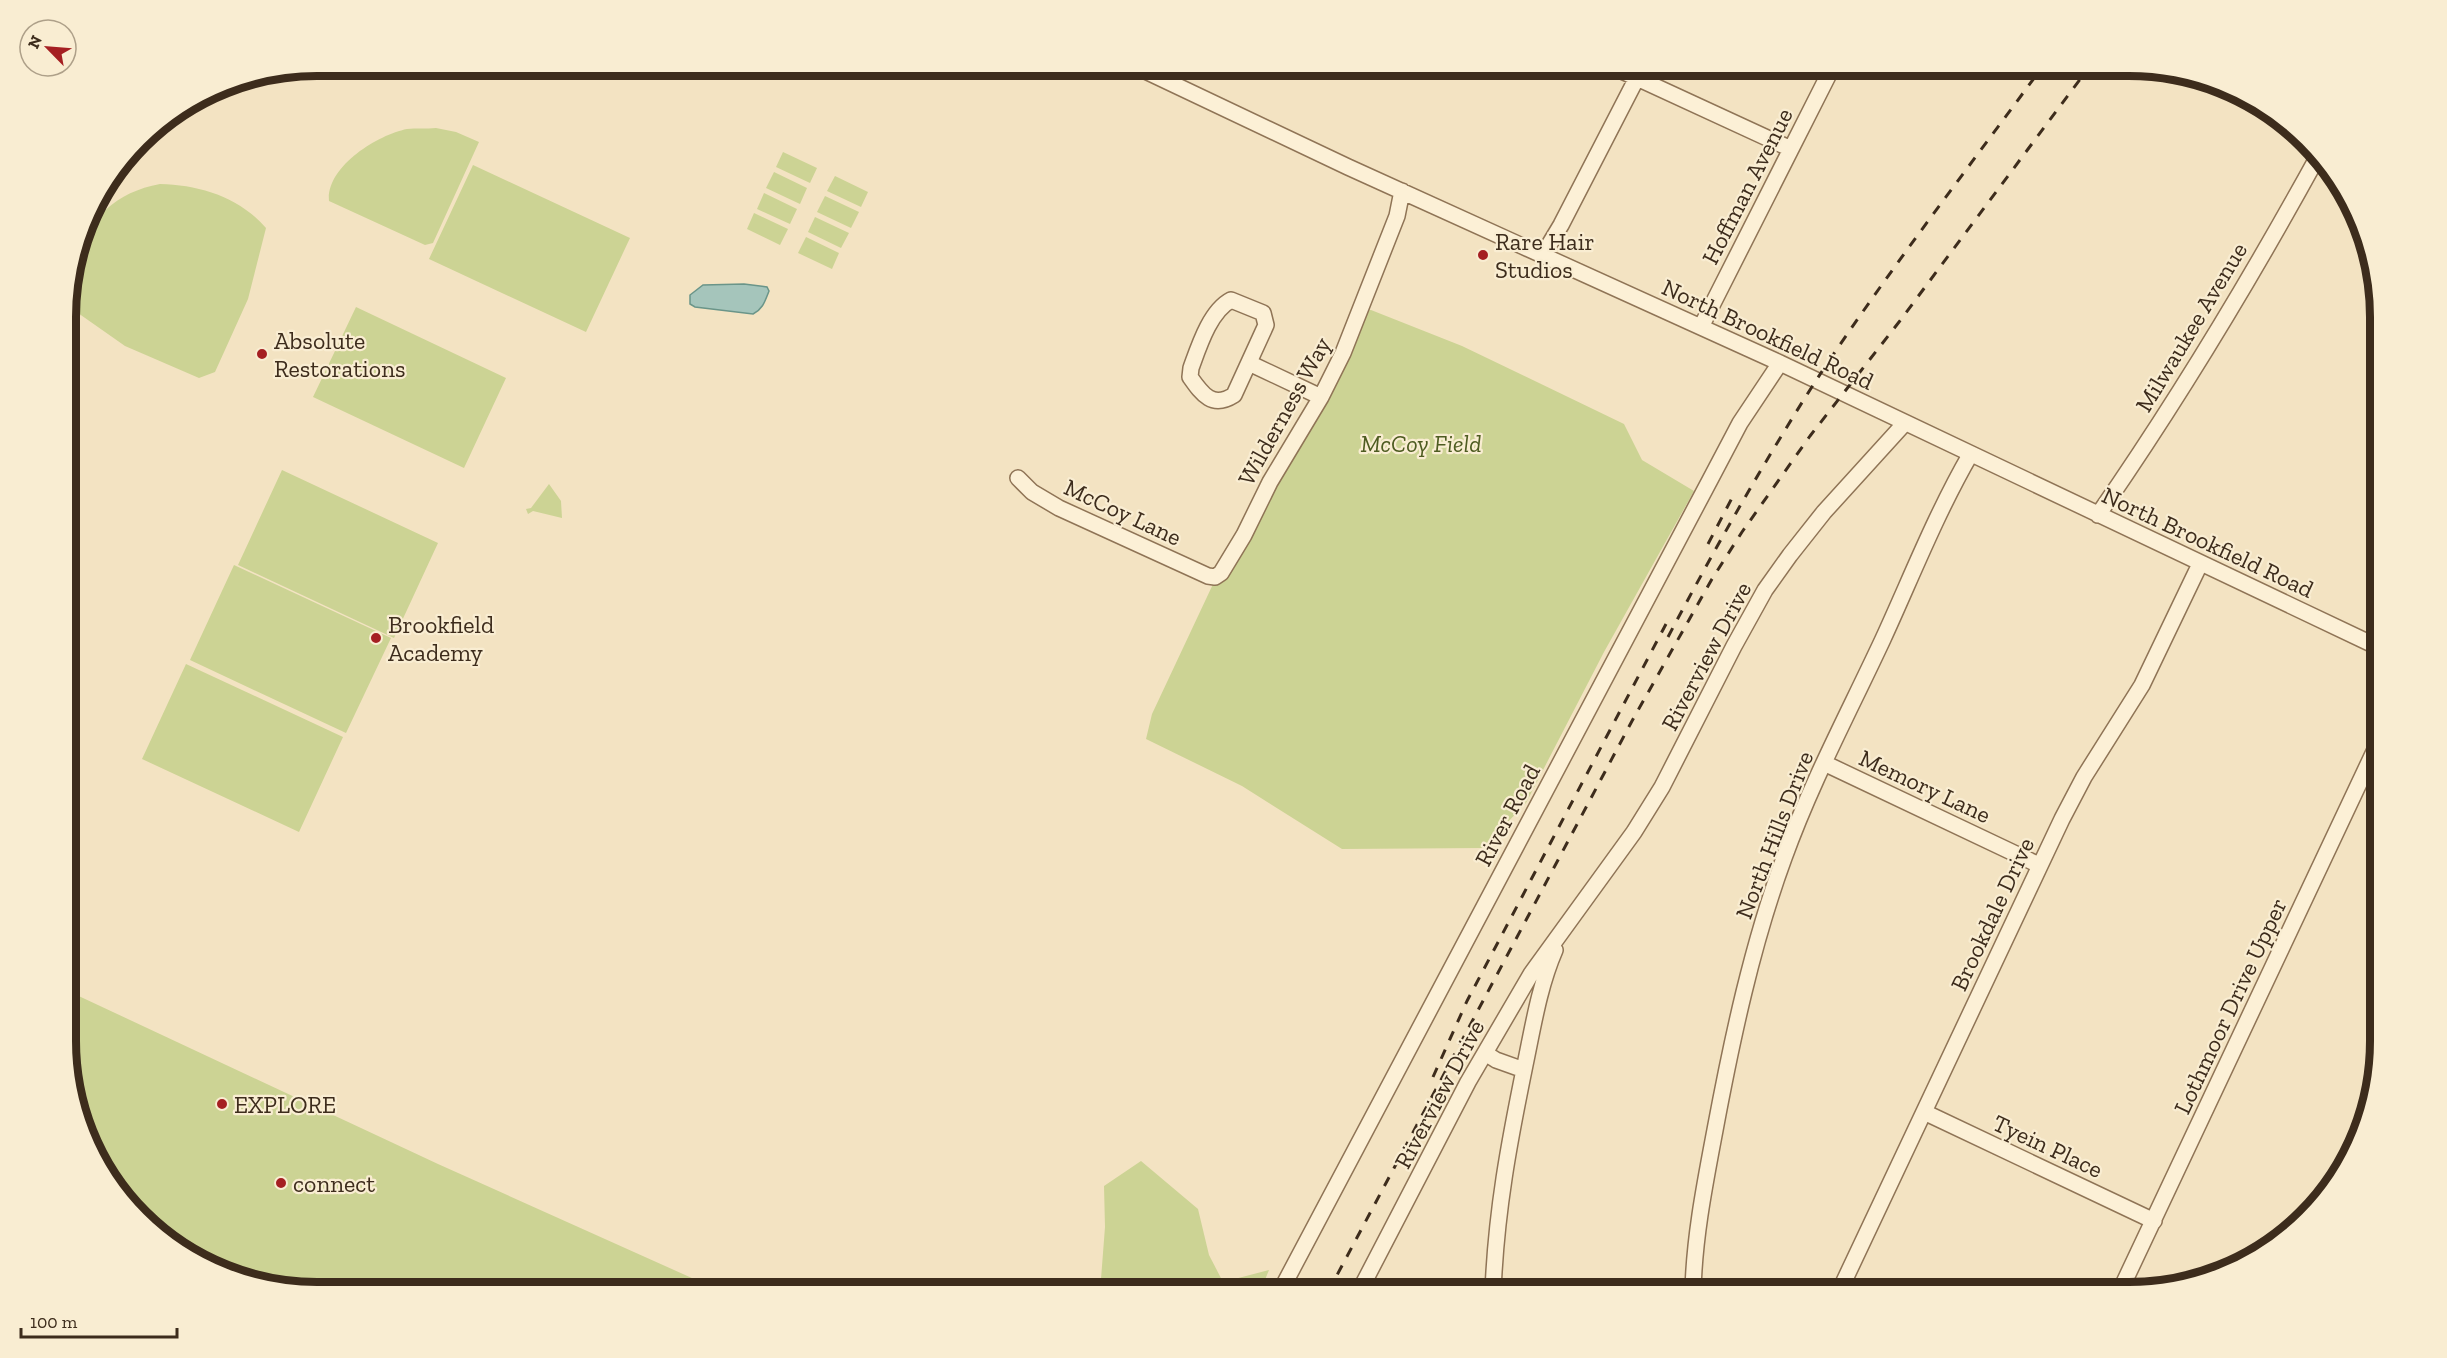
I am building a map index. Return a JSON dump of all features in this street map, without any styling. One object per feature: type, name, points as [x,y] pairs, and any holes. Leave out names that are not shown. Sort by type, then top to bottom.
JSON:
[{"type":"street","name":"North Brookfield Road","points":[[1156,76],[1780,363],[1904,424],[2370,643]]},
{"type":"street","points":[[1543,255],[1561,225],[1638,76]]},
{"type":"street","points":[[1648,76],[1791,149]]},
{"type":"street","name":"Hoffman Avenue","points":[[1701,327],[1828,76]]},
{"type":"street","name":"Milwaukee Avenue","points":[[2098,515],[2142,451],[2231,306],[2314,163]]},
{"type":"street","name":"Wilderness Way","points":[[1215,577],[1227,566],[1270,482],[1321,397],[1343,353],[1397,216],[1402,191]]},
{"type":"street","points":[[1231,300],[1263,313],[1265,319],[1266,325],[1249,363],[1234,395],[1225,401],[1207,398],[1190,377],[1196,356],[1215,317],[1222,305],[1231,300]]},
{"type":"street","points":[[1249,363],[1321,397]]},
{"type":"street","name":"River Road","points":[[1285,1282],[1740,423],[1780,363]]},
{"type":"street","name":"Riverview Drive","points":[[1364,1282],[1485,1053],[1531,974],[1634,832],[1662,787],[1734,646],[1775,576],[1824,512],[1904,424]]},
{"type":"street","name":"North Hills Drive","points":[[1694,1282],[1704,1187],[1726,1072],[1759,936],[1783,859],[1824,763],[1930,533],[1970,455]]},
{"type":"street","name":"McCoy Lane","points":[[1018,478],[1032,492],[1059,508],[1208,576],[1215,577]]},
{"type":"street","name":"Brookdale Drive","points":[[1844,1282],[2039,865],[2084,777],[2142,685],[2200,564]]},
{"type":"street","name":"Lothmoor Drive Upper","points":[[2125,1282],[2370,760]]},
{"type":"street","name":"Memory Lane","points":[[1824,763],[2039,865]]},
{"type":"street","name":"Riverview Drive","points":[[1494,1282],[1504,1165],[1546,975],[1567,924]]},
{"type":"street","points":[[1485,1053],[1496,1060],[1524,1070]]},
{"type":"street","name":"Tyein Place","points":[[1924,1112],[2154,1221]]},
{"type":"green space","points":[[436,128],[456,132],[479,142],[433,243],[425,245],[329,201],[330,188],[336,176],[344,165],[368,145],[407,129]]},
{"type":"green space","points":[[783,152],[817,168],[810,183],[776,167]]},
{"type":"green space","points":[[473,165],[630,238],[586,332],[429,259]]},
{"type":"green space","points":[[774,172],[807,188],[800,204],[766,188]]},
{"type":"green space","points":[[835,176],[868,192],[861,207],[827,191]]},
{"type":"green space","points":[[160,184],[204,190],[244,208],[266,228],[248,299],[215,372],[199,378],[125,346],[76,312],[81,270],[97,220],[119,199],[138,190]]},
{"type":"green space","points":[[764,193],[797,209],[790,224],[757,209]]},
{"type":"green space","points":[[825,196],[859,212],[851,228],[817,212]]},
{"type":"green space","points":[[754,213],[788,229],[780,245],[747,229]]},
{"type":"green space","points":[[815,217],[849,233],[841,248],[808,232]]},
{"type":"green space","points":[[806,237],[839,253],[832,269],[798,253]]},
{"type":"green space","points":[[356,307],[506,378],[464,468],[313,397]]},
{"type":"green space","name":"McCoy Field","points":[[1371,310],[1462,346],[1624,424],[1642,460],[1694,491],[1604,652],[1526,803],[1483,848],[1342,849],[1242,786],[1146,739],[1152,714],[1214,582],[1363,311]]},
{"type":"green space","points":[[282,470],[438,543],[394,638],[238,565]]},
{"type":"green space","points":[[549,484],[561,501],[562,518],[533,511],[528,514],[526,509],[531,508]]},
{"type":"green space","points":[[234,565],[391,638],[346,733],[190,660]]},
{"type":"green space","points":[[186,664],[343,737],[299,832],[142,759]]},
{"type":"green space","points":[[76,995],[438,1164],[701,1282],[318,1282],[270,1277],[240,1269],[211,1257],[171,1232],[147,1211],[126,1187],[101,1147],[89,1118],[81,1088],[76,1040]]},
{"type":"green space","points":[[1141,1161],[1198,1209],[1209,1255],[1223,1282],[1101,1282],[1105,1227],[1104,1186]]},
{"type":"green space","points":[[1269,1270],[1264,1282],[1223,1282]]},
{"type":"water","points":[[744,284],[767,287],[769,291],[761,307],[753,314],[695,307],[690,304],[690,295],[703,285]]},
{"type":"railway","points":[[1668,637],[1739,508],[1815,382],[1898,262],[2036,76]]},
{"type":"railway","points":[[1333,1282],[1632,721],[1712,579],[1742,532],[1810,436],[1899,322],[2083,76]]},
{"type":"railway","points":[[1708,544],[1732,498]]},
{"type":"railway","points":[[1433,1077],[1467,1001],[1666,624]]},
{"type":"place","name":"Rare Hair Studios","points":[[1483,255]]},
{"type":"place","name":"Absolute Restorations","points":[[262,354]]},
{"type":"place","name":"Brookfield Academy","points":[[376,638]]},
{"type":"place","name":"EXPLORE","points":[[222,1104]]},
{"type":"place","name":"connect","points":[[281,1183]]}]
